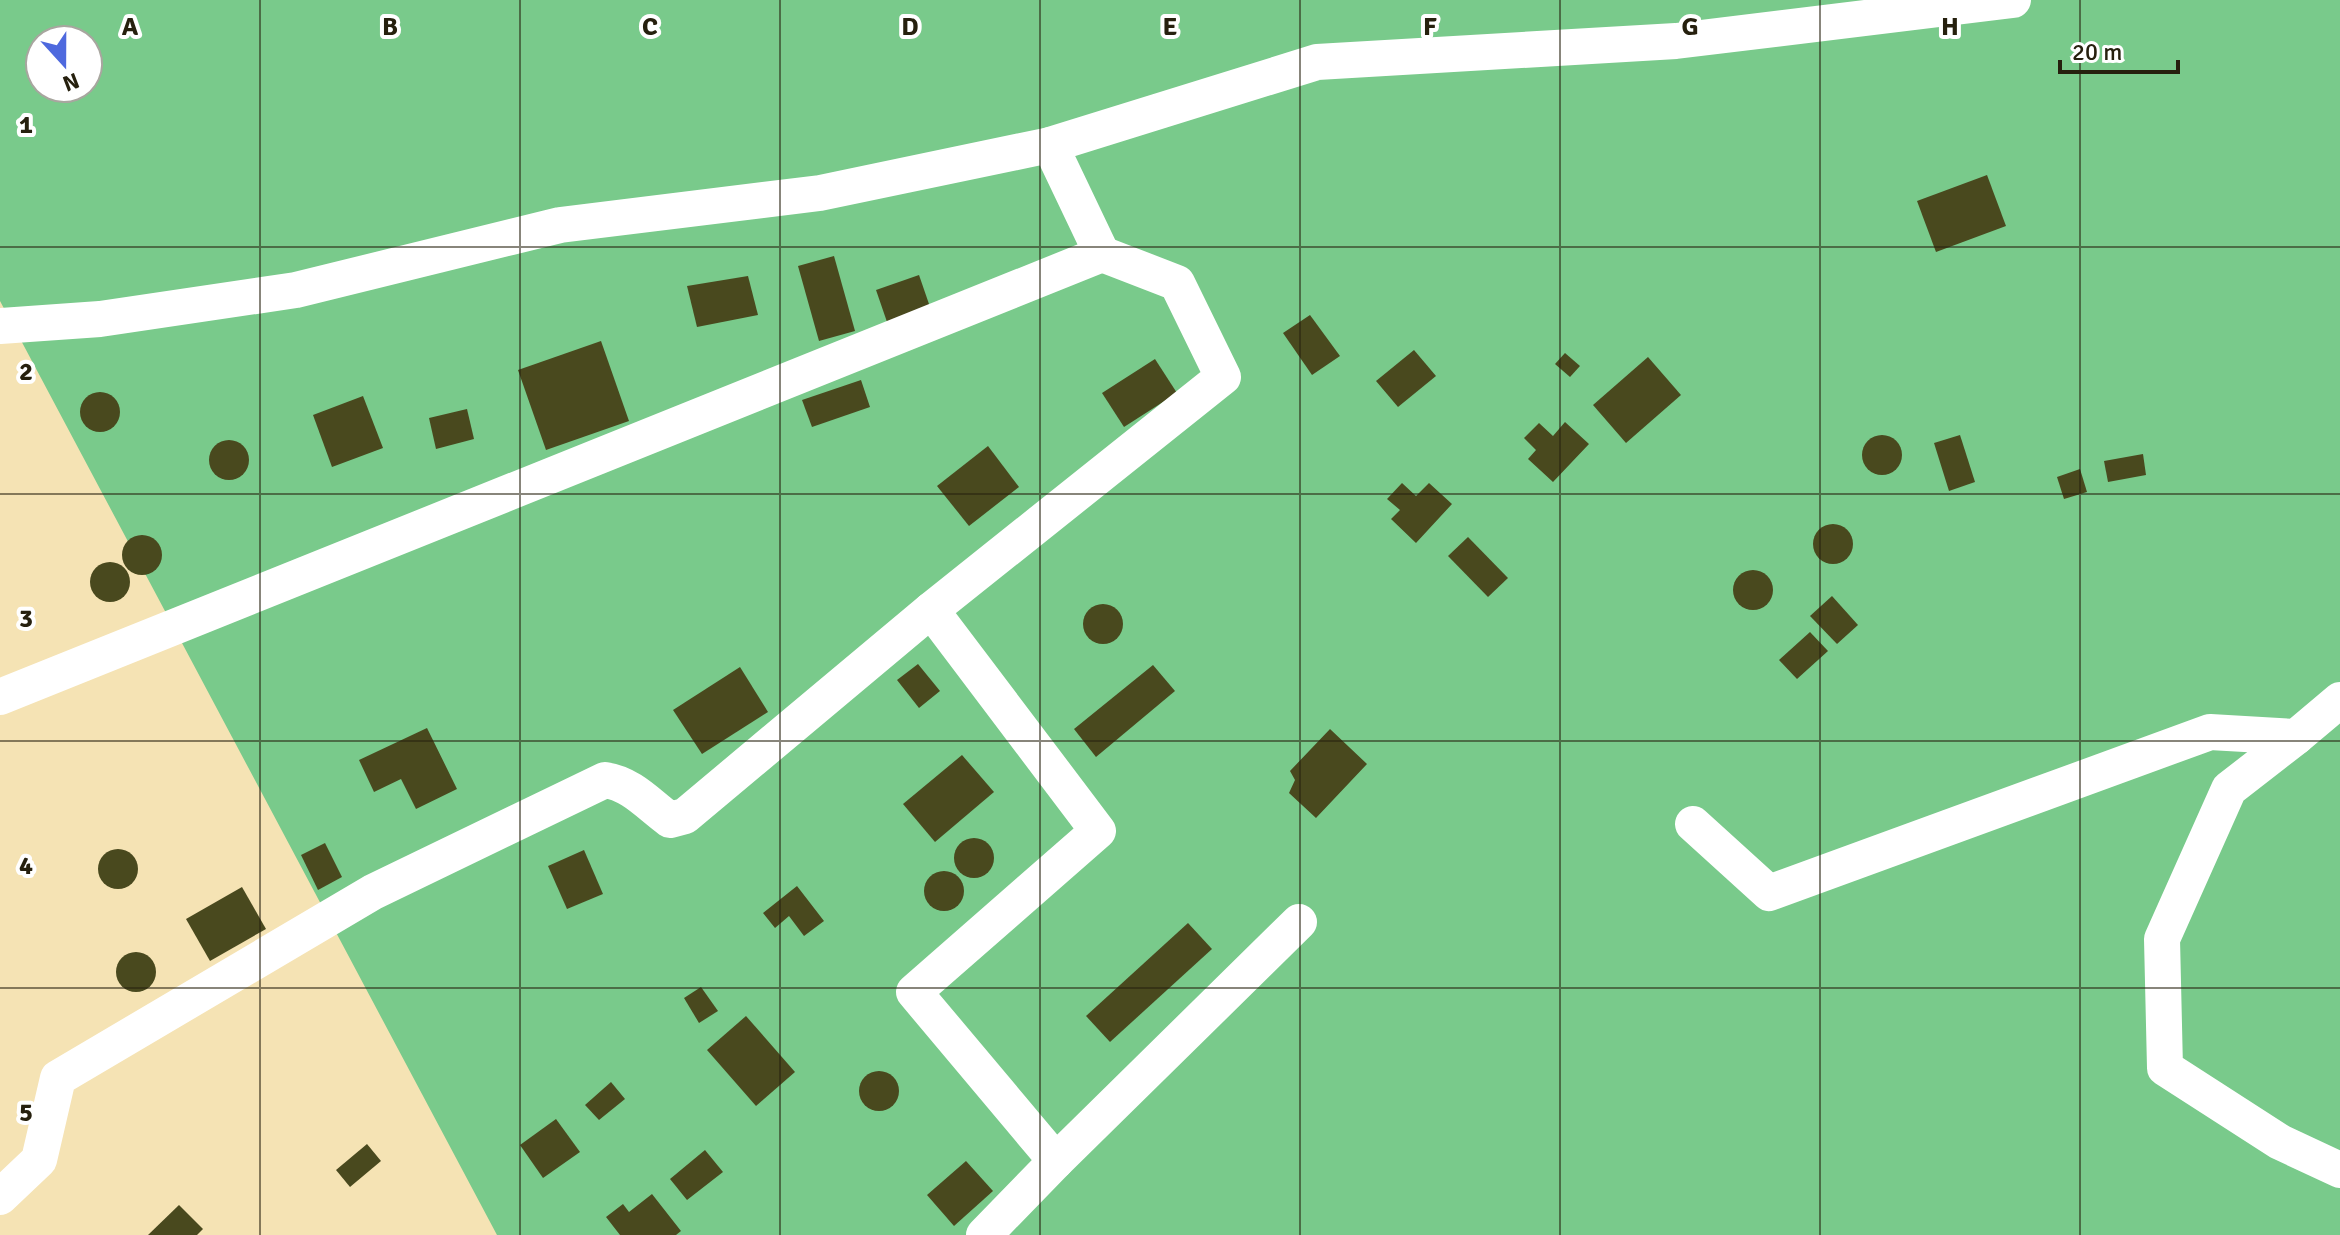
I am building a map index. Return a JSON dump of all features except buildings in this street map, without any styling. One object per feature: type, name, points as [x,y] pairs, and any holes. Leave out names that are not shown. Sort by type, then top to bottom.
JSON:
[{"type":"street","points":[[0,326],[100,319],[296,290],[560,225],[820,193],[1050,145],[1317,62],[1676,41],[2013,0]]},
{"type":"street","points":[[1050,145],[1102,254]]},
{"type":"street","points":[[0,697],[1102,254],[1177,283],[1223,377],[931,610],[685,816],[670,820],[620,782],[605,780],[373,892],[58,1078],[39,1160],[0,1197]]},
{"type":"street","points":[[931,610],[1098,831],[914,992],[1056,1161]]},
{"type":"street","points":[[2340,700],[2229,789],[2162,939],[2165,1068],[2280,1142],[2340,1170]]},
{"type":"street","points":[[1693,824],[1769,893],[2210,732],[2296,737]]},
{"type":"street","points":[[984,1235],[1299,922]]},
{"type":"green space","points":[[0,0],[2340,0],[2340,1235],[497,1235],[0,301]]}]
